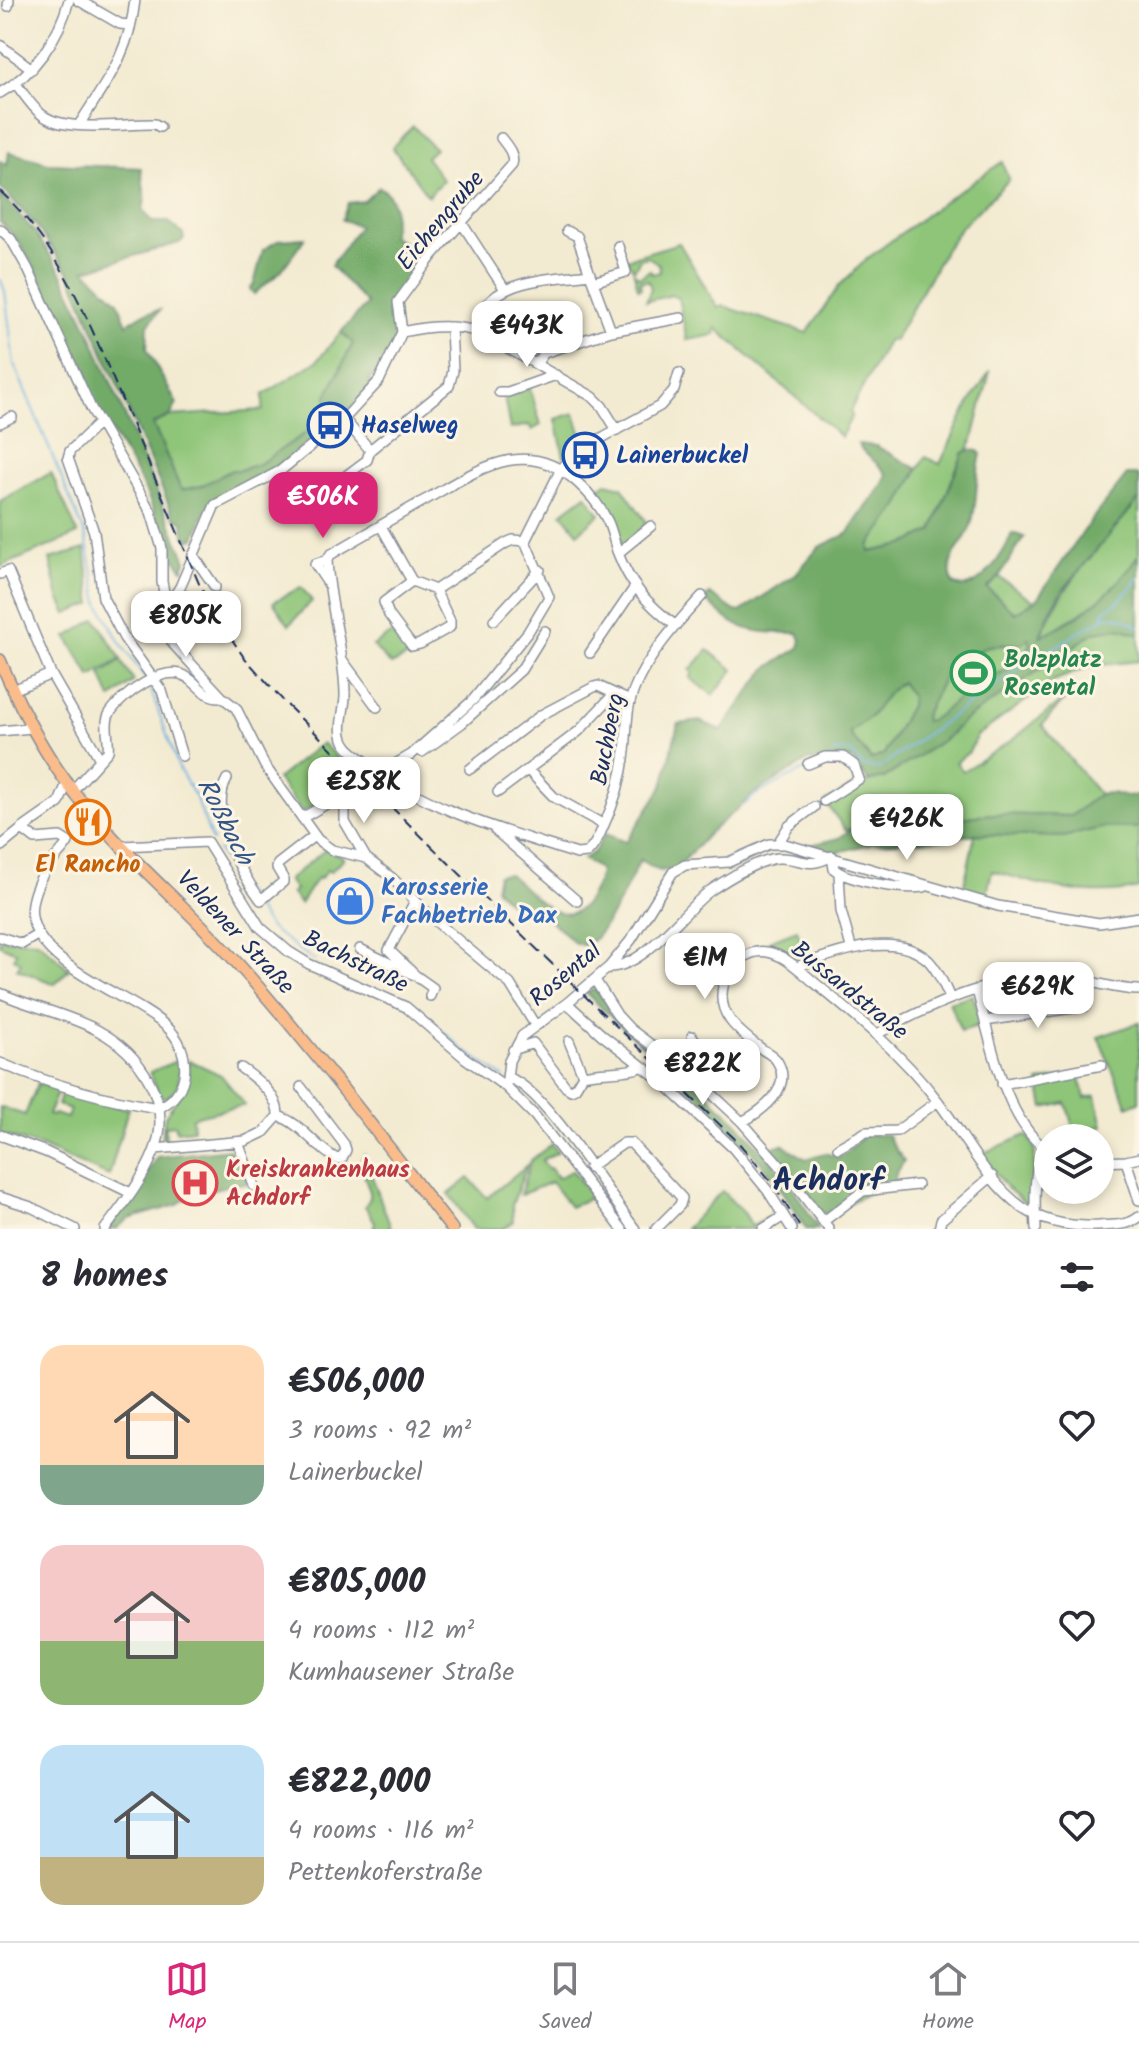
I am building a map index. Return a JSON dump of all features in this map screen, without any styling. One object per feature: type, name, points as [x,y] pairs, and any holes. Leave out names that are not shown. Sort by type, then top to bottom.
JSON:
[{"type":"main road","name":"Veldener Straße","points":[[0,660],[32,728],[70,786],[122,846],[236,960],[297,1030],[452,1229]]},
{"type":"street","points":[[0,93],[32,69],[58,30],[69,0]]},
{"type":"street","points":[[78,0],[120,24],[129,25]]},
{"type":"street","points":[[79,125],[112,76],[135,0]]},
{"type":"street","points":[[0,45],[32,69]]},
{"type":"street","points":[[16,84],[44,116],[57,122],[79,125],[149,124],[160,127]]},
{"type":"street","name":"Eichengrube","points":[[402,332],[398,302],[461,222],[512,165],[514,159],[501,138]]},
{"type":"street","points":[[461,222],[504,288]]},
{"type":"street","points":[[0,229],[13,243],[32,278],[99,423],[151,512],[162,548],[162,582],[167,607],[165,623],[170,639],[222,697],[236,708],[265,766],[314,836],[332,850],[366,858]]},
{"type":"street","points":[[567,231],[577,236],[611,331]]},
{"type":"street","points":[[475,331],[479,313],[504,288],[626,272],[618,246]]},
{"type":"street","points":[[537,363],[544,353],[611,331],[681,318]]},
{"type":"street","points":[[347,475],[367,460],[370,450],[449,386],[453,371],[451,327]]},
{"type":"street","points":[[167,607],[215,505],[280,471],[344,419],[379,381],[402,332],[451,327],[475,331],[537,363],[602,406],[617,430]]},
{"type":"street","points":[[525,541],[562,467],[596,441],[660,406],[674,390],[679,373]]},
{"type":"street","points":[[499,392],[508,392],[556,375]]},
{"type":"street","points":[[0,423],[12,417]]},
{"type":"street","points":[[344,419],[370,450]]},
{"type":"street","points":[[99,423],[70,451],[68,458],[96,541],[99,581],[107,608],[153,678],[170,711],[182,756]]},
{"type":"street","points":[[379,773],[343,739],[343,661],[327,560],[330,555],[490,464],[531,458],[562,467],[598,506],[635,587],[647,603],[676,626]]},
{"type":"street","points":[[381,526],[412,581],[435,590],[450,621],[450,627],[412,646],[389,615],[384,602],[412,581]]},
{"type":"street","points":[[618,553],[651,526]]},
{"type":"street","points":[[411,755],[473,700],[528,632],[549,597],[525,541]]},
{"type":"street","points":[[435,590],[506,543],[525,541]]},
{"type":"street","points":[[193,555],[215,587]]},
{"type":"street","points":[[494,620],[540,570]]},
{"type":"street","points":[[0,574],[8,571],[51,674],[100,759]]},
{"type":"street","points":[[590,653],[635,587]]},
{"type":"street","name":"Buchberg","points":[[379,773],[420,796],[493,827],[583,854],[591,850],[616,799],[622,777],[630,701],[646,668],[702,596]]},
{"type":"street","points":[[302,818],[425,750],[449,733],[521,670],[545,631]]},
{"type":"street","points":[[343,661],[377,707]]},
{"type":"street","points":[[0,847],[59,803],[70,786],[108,751],[107,720],[110,713],[141,685],[167,672],[189,678],[207,695],[222,697]]},
{"type":"street","points":[[13,690],[51,674]]},
{"type":"street","points":[[470,769],[552,709],[594,687],[630,701]]},
{"type":"street","points":[[498,792],[579,731],[613,695]]},
{"type":"street","points":[[0,731],[32,728]]},
{"type":"street","points":[[808,764],[825,757],[843,757],[858,770],[859,779],[824,801]]},
{"type":"street","points":[[529,771],[554,797],[604,825]]},
{"type":"street","points":[[227,779],[222,804],[228,837],[248,883],[261,900],[283,882],[278,864],[314,836]]},
{"type":"street","points":[[345,794],[345,822],[366,858],[510,984],[535,1025]]},
{"type":"street","points":[[814,807],[789,826],[778,843],[998,906],[1076,920],[1113,923],[1139,917]]},
{"type":"street","name":"Buchberg","points":[[493,827],[577,901]]},
{"type":"street","points":[[0,1063],[49,1083],[100,1098],[158,1108],[176,1097],[183,1082],[184,1058],[174,1035],[160,1021],[106,991],[69,965],[37,935],[31,915],[34,896],[44,872],[68,842],[60,837],[35,839],[22,829]]},
{"type":"street","name":"Bachstraße","points":[[122,846],[207,842],[254,919],[288,951],[309,964],[406,1007],[465,1058],[529,1091],[549,1111],[635,1229]]},
{"type":"street","name":"Rosental","points":[[507,1081],[513,1050],[522,1036],[609,967],[631,940],[669,875],[685,865],[729,862],[778,843]]},
{"type":"street","points":[[832,856],[831,864],[839,873],[906,888],[927,886]]},
{"type":"street","points":[[609,967],[617,967],[644,953],[702,897],[752,868],[771,859],[782,858],[813,865],[832,856]]},
{"type":"street","points":[[839,873],[841,911],[851,947]]},
{"type":"street","points":[[383,961],[415,901]]},
{"type":"street","points":[[0,937],[22,944],[37,935]]},
{"type":"street","points":[[796,967],[851,947],[891,947],[920,954],[933,966],[950,998]]},
{"type":"street","points":[[360,949],[416,976]]},
{"type":"street","points":[[389,950],[433,988],[430,996]]},
{"type":"street","name":"Bussardstraße","points":[[742,1122],[770,1104],[778,1090],[780,1070],[772,1056],[731,1024],[721,996],[726,977],[740,961],[756,952],[775,953],[877,1034],[911,1068],[1011,1198],[1036,1215],[1060,1223],[1090,1226],[1127,1223],[1139,1217]]},
{"type":"street","points":[[877,1034],[950,998],[1007,981],[1052,978],[1139,990]]},
{"type":"street","points":[[595,980],[617,1015],[630,1029],[698,1081],[742,1122],[826,1225],[863,1191],[917,1185]]},
{"type":"street","points":[[977,990],[1002,1084],[1014,1108],[1034,1135]]},
{"type":"street","points":[[0,993],[85,1024],[115,1040],[146,1073],[158,1108],[155,1149],[131,1193],[105,1229]]},
{"type":"street","points":[[567,1003],[659,1079],[733,1148],[768,1191],[792,1229]]},
{"type":"street","points":[[985,1021],[1086,1006]]},
{"type":"street","points":[[692,1036],[705,1055],[698,1081]]},
{"type":"street","points":[[569,1041],[583,1075]]},
{"type":"street","points":[[513,1050],[533,1043],[571,1090],[583,1075],[605,1070],[626,1072],[641,1067]]},
{"type":"street","points":[[1002,1084],[1102,1065]]},
{"type":"street","points":[[155,1149],[238,1142],[258,1136],[278,1116],[278,1105],[241,1068]]},
{"type":"street","name":"Bachstraße","points":[[507,1081],[622,1229]]},
{"type":"street","points":[[278,1116],[299,1128],[330,1156],[339,1159],[345,1154],[344,1144],[301,1087]]},
{"type":"street","points":[[838,1148],[866,1132],[897,1131],[938,1101]]},
{"type":"street","points":[[0,1135],[46,1152],[131,1193]]},
{"type":"street","points":[[238,1142],[254,1186]]},
{"type":"street","points":[[589,1167],[624,1143],[631,1143],[682,1198],[680,1205],[656,1229]]},
{"type":"street","points":[[1114,1161],[1139,1158]]},
{"type":"street","points":[[1126,1161],[1139,1200]]},
{"type":"street","points":[[939,1229],[941,1220],[992,1176]]},
{"type":"street","points":[[0,1197],[31,1207],[75,1229]]},
{"type":"street","points":[[1036,1229],[1037,1204]]},
{"type":"street","points":[[763,1229],[784,1216]]},
{"type":"green space","points":[[413,126],[435,149],[426,157],[443,180],[428,196],[392,147]]},
{"type":"green space","points":[[9,152],[52,164],[141,168],[145,199],[143,210],[152,222],[169,222],[183,234],[184,239],[179,243],[85,270],[118,301],[127,324],[143,314],[160,310],[148,325],[147,349],[177,404],[170,416],[153,424],[181,490],[201,486],[232,470],[259,464],[310,430],[326,412],[327,396],[353,343],[341,332],[367,304],[331,266],[359,226],[342,220],[348,203],[364,201],[379,187],[390,196],[392,202],[392,237],[429,255],[395,300],[398,331],[394,344],[375,378],[371,377],[369,381],[372,383],[353,406],[269,474],[217,496],[205,512],[195,538],[189,540],[184,534],[183,521],[174,517],[70,274],[34,223],[0,187],[0,161],[7,165]]},
{"type":"green space","points":[[1002,162],[1009,180],[962,226],[945,250],[894,341],[888,340],[850,411],[852,416],[841,437],[716,328],[715,335],[687,340],[678,297],[673,295],[646,301],[651,288],[648,280],[640,282],[641,288],[638,289],[634,273],[640,277],[650,270],[652,274],[660,272],[659,264],[648,257],[640,259],[634,270],[626,259],[679,243],[718,308],[723,306],[807,333],[839,286],[868,258]]},
{"type":"green space","points":[[0,194],[34,231],[60,270],[89,330],[186,561],[183,569],[166,542],[140,480],[94,401],[41,280],[14,236],[0,222]]},
{"type":"green space","points":[[305,238],[281,271],[254,294],[250,289],[263,250],[279,240]]},
{"type":"green space","points":[[341,332],[353,343],[334,381],[326,412],[310,430],[259,464],[232,470],[201,486],[181,490],[152,424],[170,416],[263,410],[263,395],[317,361]]},
{"type":"green space","points":[[990,371],[969,450],[959,462],[932,531],[904,545],[870,552],[869,546],[900,504],[925,457],[940,464],[967,407]]},
{"type":"green space","points":[[530,388],[541,425],[532,430],[529,425],[510,429],[504,397]]},
{"type":"green space","points":[[575,413],[584,442],[564,457],[556,419]]},
{"type":"green space","points":[[858,444],[876,446],[918,469],[900,504],[869,546],[870,552],[904,545],[932,531],[963,453],[969,450],[981,454],[973,517],[968,533],[952,559],[953,584],[962,586],[980,579],[997,561],[1012,533],[1024,537],[999,577],[987,588],[1015,613],[1036,600],[1127,475],[1139,477],[1139,499],[1063,590],[1040,636],[1095,603],[1119,581],[1139,555],[1139,634],[1119,628],[1095,632],[884,778],[868,781],[852,759],[808,761],[758,791],[709,833],[677,868],[660,871],[640,860],[609,919],[586,946],[575,943],[540,911],[525,911],[510,903],[495,888],[498,875],[509,874],[538,900],[559,912],[570,913],[580,909],[595,888],[600,870],[583,859],[594,852],[605,834],[626,842],[663,786],[678,724],[700,721],[721,731],[766,669],[799,648],[801,640],[798,633],[765,632],[740,627],[704,598],[710,594],[740,612],[795,575],[819,547],[849,533],[887,475]],"holes":[[[1028,638],[1031,644],[1018,661],[925,722],[924,716],[945,675],[963,659],[988,646],[1023,643]],[[901,682],[911,696],[910,706],[884,754],[871,760],[849,733],[871,716]]]},
{"type":"green space","points":[[51,473],[78,534],[0,567],[0,501]]},
{"type":"green space","points":[[606,483],[622,487],[645,520],[646,525],[623,546],[613,519],[595,491]]},
{"type":"green space","points":[[586,495],[600,514],[578,533],[562,513]]},
{"type":"green space","points":[[1139,499],[1139,555],[1133,568],[1110,592],[1040,638],[1071,582]]},
{"type":"green space","points":[[85,549],[92,604],[67,614],[59,598],[50,559]]},
{"type":"green space","points":[[999,577],[1034,601],[1015,613],[987,588]]},
{"type":"green space","points":[[188,581],[199,604],[205,602],[209,611],[174,637],[171,615]]},
{"type":"green space","points":[[301,587],[312,601],[289,625],[273,602]]},
{"type":"green space","points":[[96,619],[121,659],[91,677],[67,637]]},
{"type":"green space","points":[[1119,628],[1139,634],[1139,661],[1091,666],[1053,681],[977,736],[969,752],[956,762],[963,771],[1012,740],[1068,696],[1042,725],[1099,794],[1071,816],[990,814],[924,823],[869,823],[846,830],[825,802],[854,786],[884,778],[1095,632]]},
{"type":"green space","points":[[395,631],[411,655],[391,665],[373,646]]},
{"type":"green space","points":[[1027,637],[1031,644],[1017,661],[924,723],[924,716],[945,675],[963,659],[988,646],[1010,645]]},
{"type":"green space","points":[[708,650],[734,670],[713,695],[690,678],[693,673],[690,670]]},
{"type":"green space","points":[[121,661],[134,681],[111,699],[101,674]]},
{"type":"green space","points":[[901,682],[911,696],[910,706],[884,754],[872,760],[848,733],[871,716]]},
{"type":"green space","points":[[322,743],[361,780],[302,812],[277,779]]},
{"type":"green space","points":[[1099,794],[1139,796],[1139,828],[1105,827],[1063,837],[975,834],[938,840],[873,843],[835,853],[823,852],[810,845],[839,838],[869,823],[924,823],[990,814],[1071,816]]},
{"type":"green space","points":[[1105,827],[1139,828],[1139,888],[1084,892],[992,871],[986,896],[963,890],[975,834],[1063,837]]},
{"type":"green space","points":[[326,849],[343,859],[330,872],[327,870],[320,879],[317,878],[300,904],[291,893],[295,890],[288,880]]},
{"type":"green space","points":[[797,930],[809,960],[797,964],[776,950],[769,941]]},
{"type":"green space","points":[[0,939],[38,941],[69,969],[55,984],[17,969],[21,962],[14,958],[16,952],[0,945]]},
{"type":"green space","points":[[592,989],[597,991],[635,1038],[685,1075],[732,1117],[786,1178],[819,1229],[806,1229],[761,1162],[705,1103],[586,993]]},
{"type":"green space","points":[[973,995],[981,1025],[961,1031],[949,1002]]},
{"type":"green space","points":[[1139,1023],[1139,1102],[1128,1106],[1098,1037]]},
{"type":"green space","points":[[181,1059],[178,1086],[168,1097],[160,1098],[150,1072]]},
{"type":"green space","points":[[189,1060],[221,1075],[245,1105],[192,1117],[193,1129],[176,1131],[175,1125],[165,1126],[166,1141],[181,1140],[181,1143],[165,1144],[162,1137],[165,1116],[186,1087]]},
{"type":"green space","points":[[1079,1074],[1085,1098],[1096,1096],[1103,1124],[1072,1124],[1066,1103],[1044,1108],[1039,1082]]},
{"type":"green space","points":[[38,1083],[58,1091],[48,1115],[67,1118],[70,1109],[58,1105],[62,1093],[128,1109],[109,1176],[39,1146],[0,1134],[0,1107],[25,1115]]},
{"type":"green space","points":[[865,1135],[888,1135],[904,1161],[895,1176],[897,1186],[878,1188],[825,1216],[773,1150],[773,1147],[782,1144],[806,1159],[825,1153],[837,1157]]},
{"type":"green space","points":[[1024,1136],[1029,1137],[1034,1147],[1032,1200],[1025,1203],[1006,1187],[981,1154]]},
{"type":"green space","points":[[552,1144],[558,1152],[542,1160],[548,1169],[558,1178],[572,1170],[592,1197],[570,1207],[551,1182],[520,1195],[531,1160]]},
{"type":"green space","points":[[230,1149],[254,1189],[246,1183],[210,1190],[177,1205],[129,1219],[116,1229],[108,1229],[157,1157]]},
{"type":"green space","points":[[364,1155],[390,1229],[373,1229],[375,1222],[365,1206],[369,1200],[369,1189],[360,1162]]},
{"type":"green space","points":[[527,1165],[512,1205],[513,1222],[503,1229],[474,1229],[449,1194],[469,1178],[487,1198]]},
{"type":"green space","points":[[722,1191],[745,1214],[752,1226],[777,1211],[779,1215],[761,1223],[763,1227],[759,1229],[685,1229]]},
{"type":"waterway","name":"Roßbach","points":[[0,279],[5,291],[14,364],[85,534],[99,603],[119,641],[146,679]]},
{"type":"waterway","points":[[1103,617],[1104,611],[1119,601],[1139,578]]},
{"type":"waterway","points":[[833,752],[850,751],[863,766],[879,768],[1014,672],[1103,618],[1117,617],[1139,627]]},
{"type":"waterway","name":"Roßbach","points":[[149,685],[179,769],[196,798],[212,841]]},
{"type":"waterway","points":[[744,805],[755,795],[808,768]]},
{"type":"waterway","name":"Roßbach","points":[[218,850],[227,865]]},
{"type":"waterway","name":"Roßbach","points":[[241,888],[271,929],[315,961]]},
{"type":"waterway","name":"Roßbach","points":[[382,992],[418,1007],[460,1047],[503,1077]]},
{"type":"railway","points":[[0,191],[41,237],[72,289],[200,586],[243,656],[289,707],[737,1141],[771,1181],[801,1229]]},
{"type":"place","name":"Haselweg","points":[[330,425]]},
{"type":"place","name":"Lainerbuckel","points":[[585,455]]},
{"type":"place","name":"Bolzplatz Rosental","points":[[973,673]]},
{"type":"place","name":"El Rancho","points":[[88,822]]},
{"type":"place","name":"Karosserie Fachbetrieb Dax","points":[[350,901]]},
{"type":"place","name":"Kreiskrankenhaus Achdorf","points":[[195,1183]]},
{"type":"district","name":"Achdorf","points":[[828,1179]]}]
